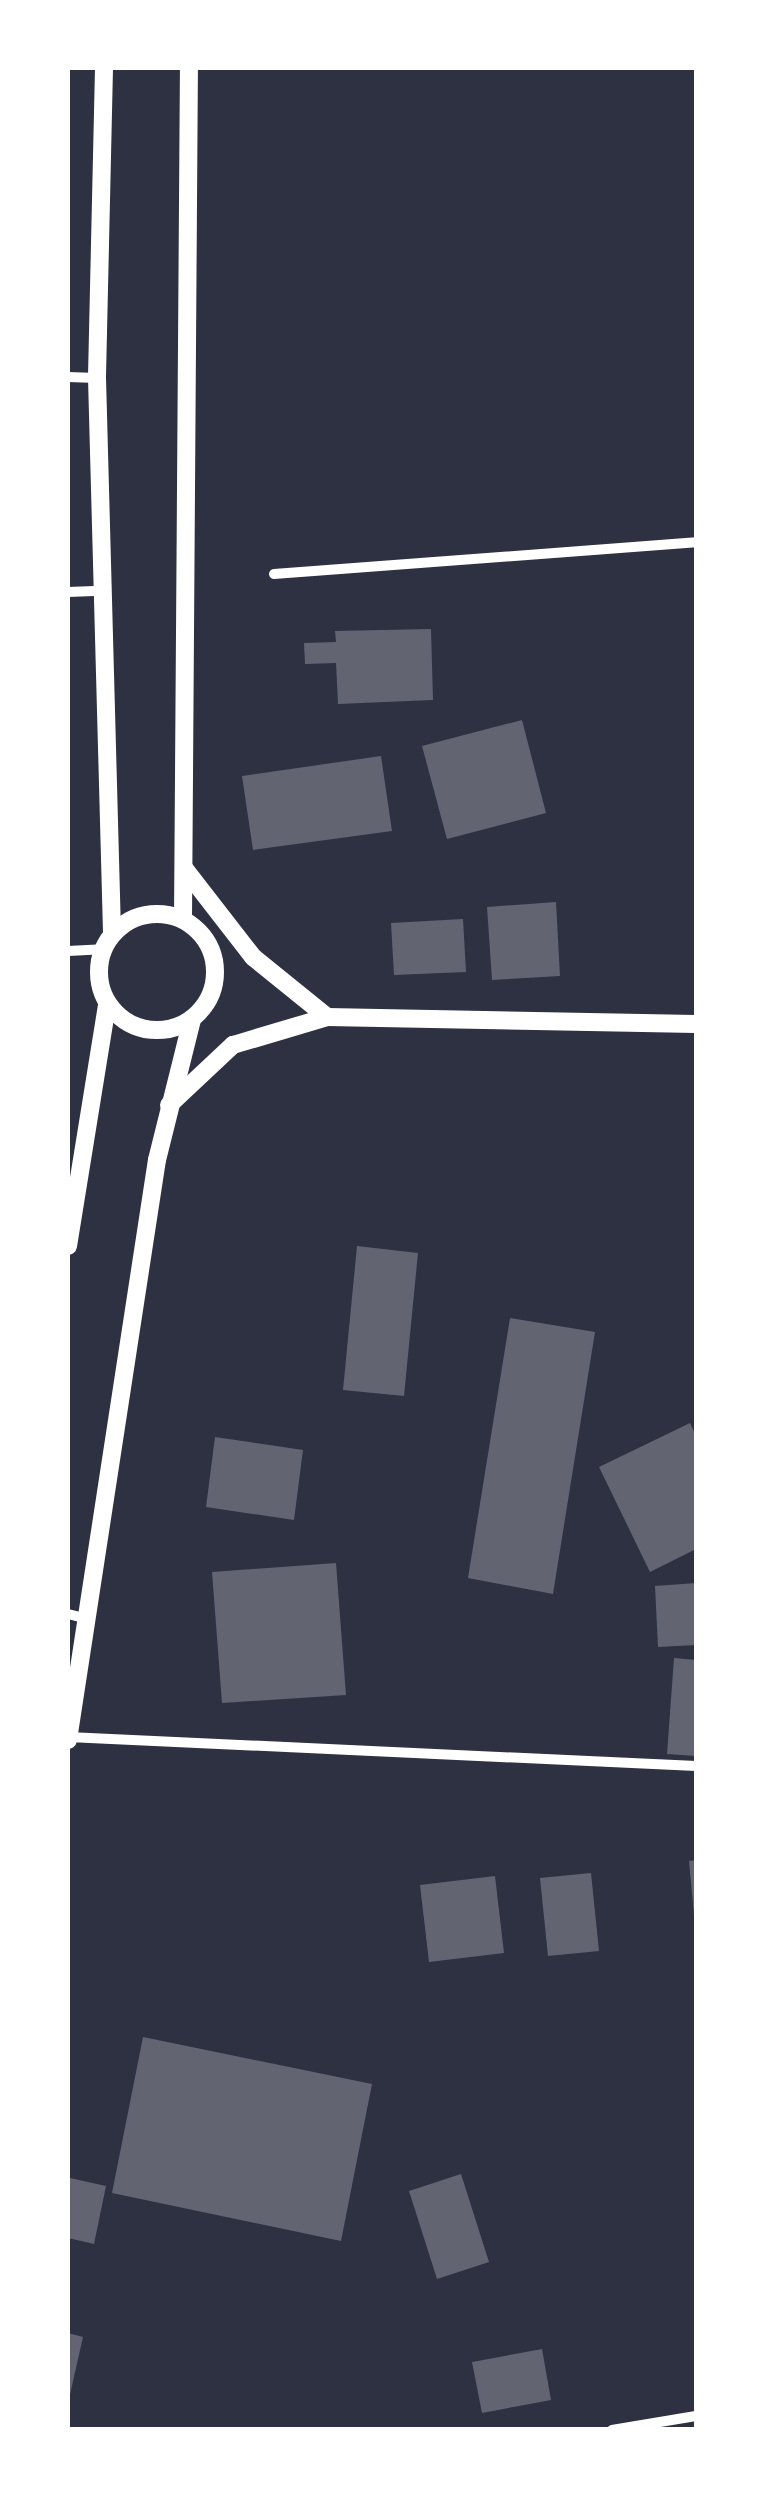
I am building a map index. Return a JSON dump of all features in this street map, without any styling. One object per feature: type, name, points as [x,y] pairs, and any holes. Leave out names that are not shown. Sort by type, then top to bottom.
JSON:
[{"type":"street","points":[[68,1246],[107,1004],[98,967],[107,941],[97,378],[104,68]]},
{"type":"street","points":[[183,919],[189,68]]},
{"type":"street","points":[[68,377],[97,378]]},
{"type":"street","points":[[274,574],[696,542]]},
{"type":"street","points":[[68,592],[102,590]]},
{"type":"street","points":[[184,868],[253,958],[327,1018]]},
{"type":"street","points":[[68,951],[107,941],[144,914],[164,913],[183,919],[200,931],[216,967],[214,987],[192,1020],[156,1160],[68,1738],[696,1766]]},
{"type":"street","points":[[107,1004],[136,1027],[154,1031],[192,1020]]},
{"type":"street","points":[[169,1105],[233,1046],[327,1018],[696,1024]]},
{"type":"street","points":[[68,1614],[88,1619]]},
{"type":"street","points":[[612,2430],[696,2416]]},
{"type":"building","points":[[431,629],[433,700],[338,704],[336,663],[305,664],[304,643],[336,642],[335,631]]},
{"type":"building","points":[[522,720],[546,813],[447,839],[422,746]]},
{"type":"building","points":[[381,756],[392,831],[253,850],[242,776]]},
{"type":"building","points":[[556,902],[560,976],[492,980],[487,907]]},
{"type":"building","points":[[463,919],[466,972],[394,975],[391,923]]},
{"type":"building","points":[[357,1246],[418,1253],[404,1396],[343,1390]]},
{"type":"building","points":[[510,1318],[595,1332],[553,1594],[468,1578]]},
{"type":"building","points":[[690,1423],[696,1436],[696,1549],[650,1572],[599,1467]]},
{"type":"building","points":[[215,1437],[303,1450],[294,1520],[206,1507]]},
{"type":"building","points":[[336,1563],[346,1695],[222,1703],[212,1572]]},
{"type":"building","points":[[696,1583],[696,1645],[658,1647],[655,1586]]},
{"type":"building","points":[[674,1658],[696,1660],[696,1756],[667,1754]]},
{"type":"building","points":[[696,1860],[696,1915],[694,1915],[689,1861]]},
{"type":"building","points":[[591,1873],[599,1951],[548,1956],[540,1878]]},
{"type":"building","points":[[495,1876],[504,1953],[429,1962],[420,1885]]},
{"type":"building","points":[[143,2037],[372,2084],[341,2241],[112,2193]]},
{"type":"building","points":[[461,2174],[489,2262],[437,2279],[409,2191]]},
{"type":"building","points":[[70,2178],[106,2186],[94,2244],[68,2238]]},
{"type":"building","points":[[68,2333],[83,2337],[69,2399],[68,2399]]},
{"type":"building","points":[[542,2349],[551,2400],[482,2413],[472,2362]]}]
